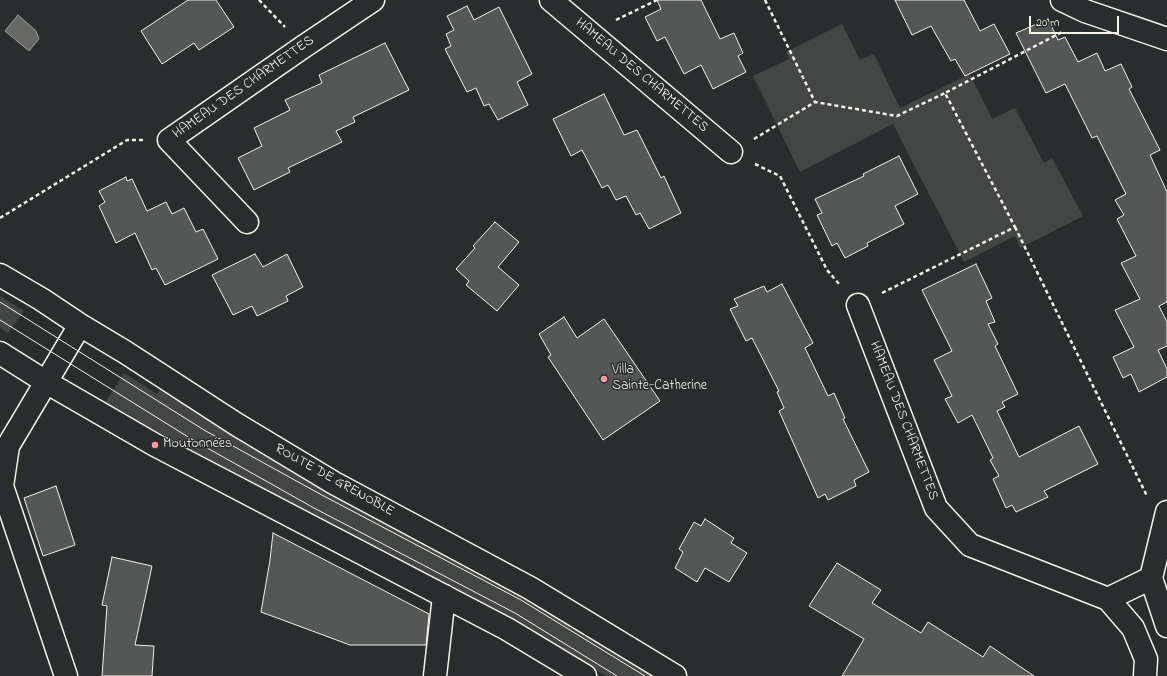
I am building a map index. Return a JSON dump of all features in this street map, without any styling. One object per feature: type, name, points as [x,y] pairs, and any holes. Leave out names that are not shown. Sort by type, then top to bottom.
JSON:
[{"type":"street","name":"HAMEAU DES CHARMETTES","points":[[247,222],[169,140],[373,0]]},
{"type":"street","name":"HAMEAU DES CHARMETTES","points":[[550,0],[731,152]]},
{"type":"street","points":[[1062,0],[1085,11],[1167,39]]},
{"type":"street","name":"ROUTE DE GRENOBLE","points":[[0,275],[125,352],[236,424],[334,483],[530,588],[675,676]]},
{"type":"street","name":"HAMEAU DES CHARMETTES","points":[[858,305],[936,508],[970,545],[1108,599],[1132,628],[1146,659],[1145,676]]},
{"type":"street","points":[[66,676],[2,486],[8,446],[80,325]]},
{"type":"street","points":[[0,353],[46,382],[155,445],[507,629],[586,676]]},
{"type":"street","points":[[1165,521],[1151,578],[1167,626]]},
{"type":"street","points":[[1108,599],[1151,578]]},
{"type":"street","points":[[435,676],[444,596]]},
{"type":"path","points":[[259,0],[303,47]]},
{"type":"path","points":[[589,33],[656,0]]},
{"type":"path","points":[[765,0],[815,102]]},
{"type":"path","points":[[731,152],[815,102],[897,116],[945,93],[1076,25],[1085,11]]},
{"type":"path","points":[[945,93],[1165,521]]},
{"type":"path","points":[[0,218],[127,140],[169,140]]},
{"type":"path","points":[[731,152],[780,176],[827,270],[858,305],[1015,227]]},
{"type":"shaded area","points":[[18,15],[36,31],[39,39],[29,51],[5,31]]},
{"type":"shaded area","points":[[842,24],[860,60],[874,54],[900,108],[970,74],[992,119],[1015,108],[1044,163],[1052,158],[1083,216],[1020,248],[1015,236],[964,262],[893,124],[800,172],[753,76],[789,59],[786,52]]},
{"type":"shaded area","points":[[0,296],[24,311],[8,333],[0,328]]},
{"type":"shaded area","points":[[124,373],[157,394],[160,389],[268,458],[525,595],[659,676],[606,676],[510,618],[310,514],[140,422],[104,405]]},
{"type":"building","points":[[188,0],[216,0],[234,27],[199,50],[194,43],[162,64],[141,31]]},
{"type":"building","points":[[657,0],[701,0],[720,39],[734,33],[743,53],[738,56],[746,72],[713,89],[701,65],[684,74],[665,37],[657,41],[645,17],[661,9]]},
{"type":"building","points":[[895,0],[964,0],[980,31],[994,24],[1010,54],[965,76],[955,59],[951,61],[931,26],[912,35]]},
{"type":"building","points":[[467,6],[474,20],[499,7],[532,74],[517,82],[528,105],[498,120],[489,104],[484,106],[476,88],[467,92],[445,49],[451,46],[446,34],[454,30],[447,16]]},
{"type":"building","points":[[1048,19],[1058,40],[1065,37],[1078,62],[1097,53],[1105,71],[1121,64],[1132,87],[1129,89],[1160,150],[1150,155],[1167,192],[1167,302],[1159,306],[1167,322],[1167,346],[1158,350],[1167,369],[1167,377],[1139,392],[1131,374],[1123,378],[1113,357],[1134,347],[1115,310],[1140,299],[1121,263],[1136,256],[1117,219],[1124,215],[1115,200],[1126,194],[1097,136],[1092,138],[1065,84],[1046,93],[1016,33]]},
{"type":"building","points":[[385,43],[409,90],[353,117],[355,122],[336,131],[342,142],[288,168],[290,172],[254,190],[238,158],[262,146],[254,128],[290,110],[285,100],[322,83],[319,75]]},
{"type":"building","points":[[604,94],[624,135],[637,130],[661,178],[664,176],[681,213],[649,229],[640,213],[636,215],[626,196],[616,200],[608,185],[602,188],[582,150],[571,156],[553,119]]},
{"type":"building","points":[[899,156],[918,194],[895,206],[904,224],[867,243],[868,246],[845,258],[837,243],[832,246],[817,215],[822,213],[815,199],[864,176],[863,174]]},
{"type":"building","points":[[126,177],[127,181],[132,179],[147,211],[166,202],[172,214],[184,208],[196,232],[203,229],[218,259],[165,285],[156,268],[152,270],[135,233],[116,243],[99,206],[105,202],[99,191]]},
{"type":"building","points":[[495,222],[519,242],[498,267],[519,285],[497,311],[466,285],[469,281],[456,269],[475,248],[473,246]]},
{"type":"building","points":[[255,254],[263,267],[287,254],[303,287],[286,296],[288,301],[257,316],[252,306],[233,315],[212,275]]},
{"type":"building","points":[[976,264],[992,298],[986,301],[995,322],[988,324],[998,344],[995,346],[1018,394],[1002,402],[1005,407],[997,411],[1019,457],[1079,426],[1098,464],[1044,491],[1048,497],[1016,512],[1012,505],[1006,508],[993,479],[999,476],[990,460],[993,458],[972,415],[958,423],[945,399],[952,396],[934,360],[952,351],[922,290]]},
{"type":"building","points":[[782,284],[813,343],[805,348],[828,396],[834,393],[845,418],[843,419],[869,472],[854,480],[856,486],[828,500],[825,494],[818,498],[779,411],[784,408],[777,392],[779,391],[752,338],[746,341],[730,309],[738,306],[734,299],[764,286],[767,292]]},
{"type":"building","name":"Villa Sainte-Catherine","points":[[564,317],[577,338],[604,319],[660,401],[603,440],[548,357],[551,355],[539,334]]},
{"type":"building","points":[[56,486],[75,545],[43,556],[24,498]]},
{"type":"building","points":[[705,519],[734,538],[731,543],[747,553],[729,582],[705,568],[697,582],[675,568],[683,552],[679,549],[694,522],[701,526]]},
{"type":"building","points":[[273,533],[429,614],[426,645],[350,645],[261,612]]},
{"type":"building","points":[[112,557],[152,566],[135,645],[154,646],[152,676],[102,676],[107,606],[102,605]]},
{"type":"building","points":[[837,563],[881,590],[872,603],[921,633],[928,622],[983,657],[990,646],[1034,676],[842,676],[864,639],[809,606]]},
{"type":"tram line","points":[[0,302],[204,430],[320,494],[521,600],[645,676]]},
{"type":"tram line","points":[[0,320],[193,440],[314,508],[515,613],[617,676]]},
{"type":"place","name":"Villa Sainte-Catherine","points":[[604,379]]},
{"type":"place","name":"Moutonnées","points":[[155,445]]}]
